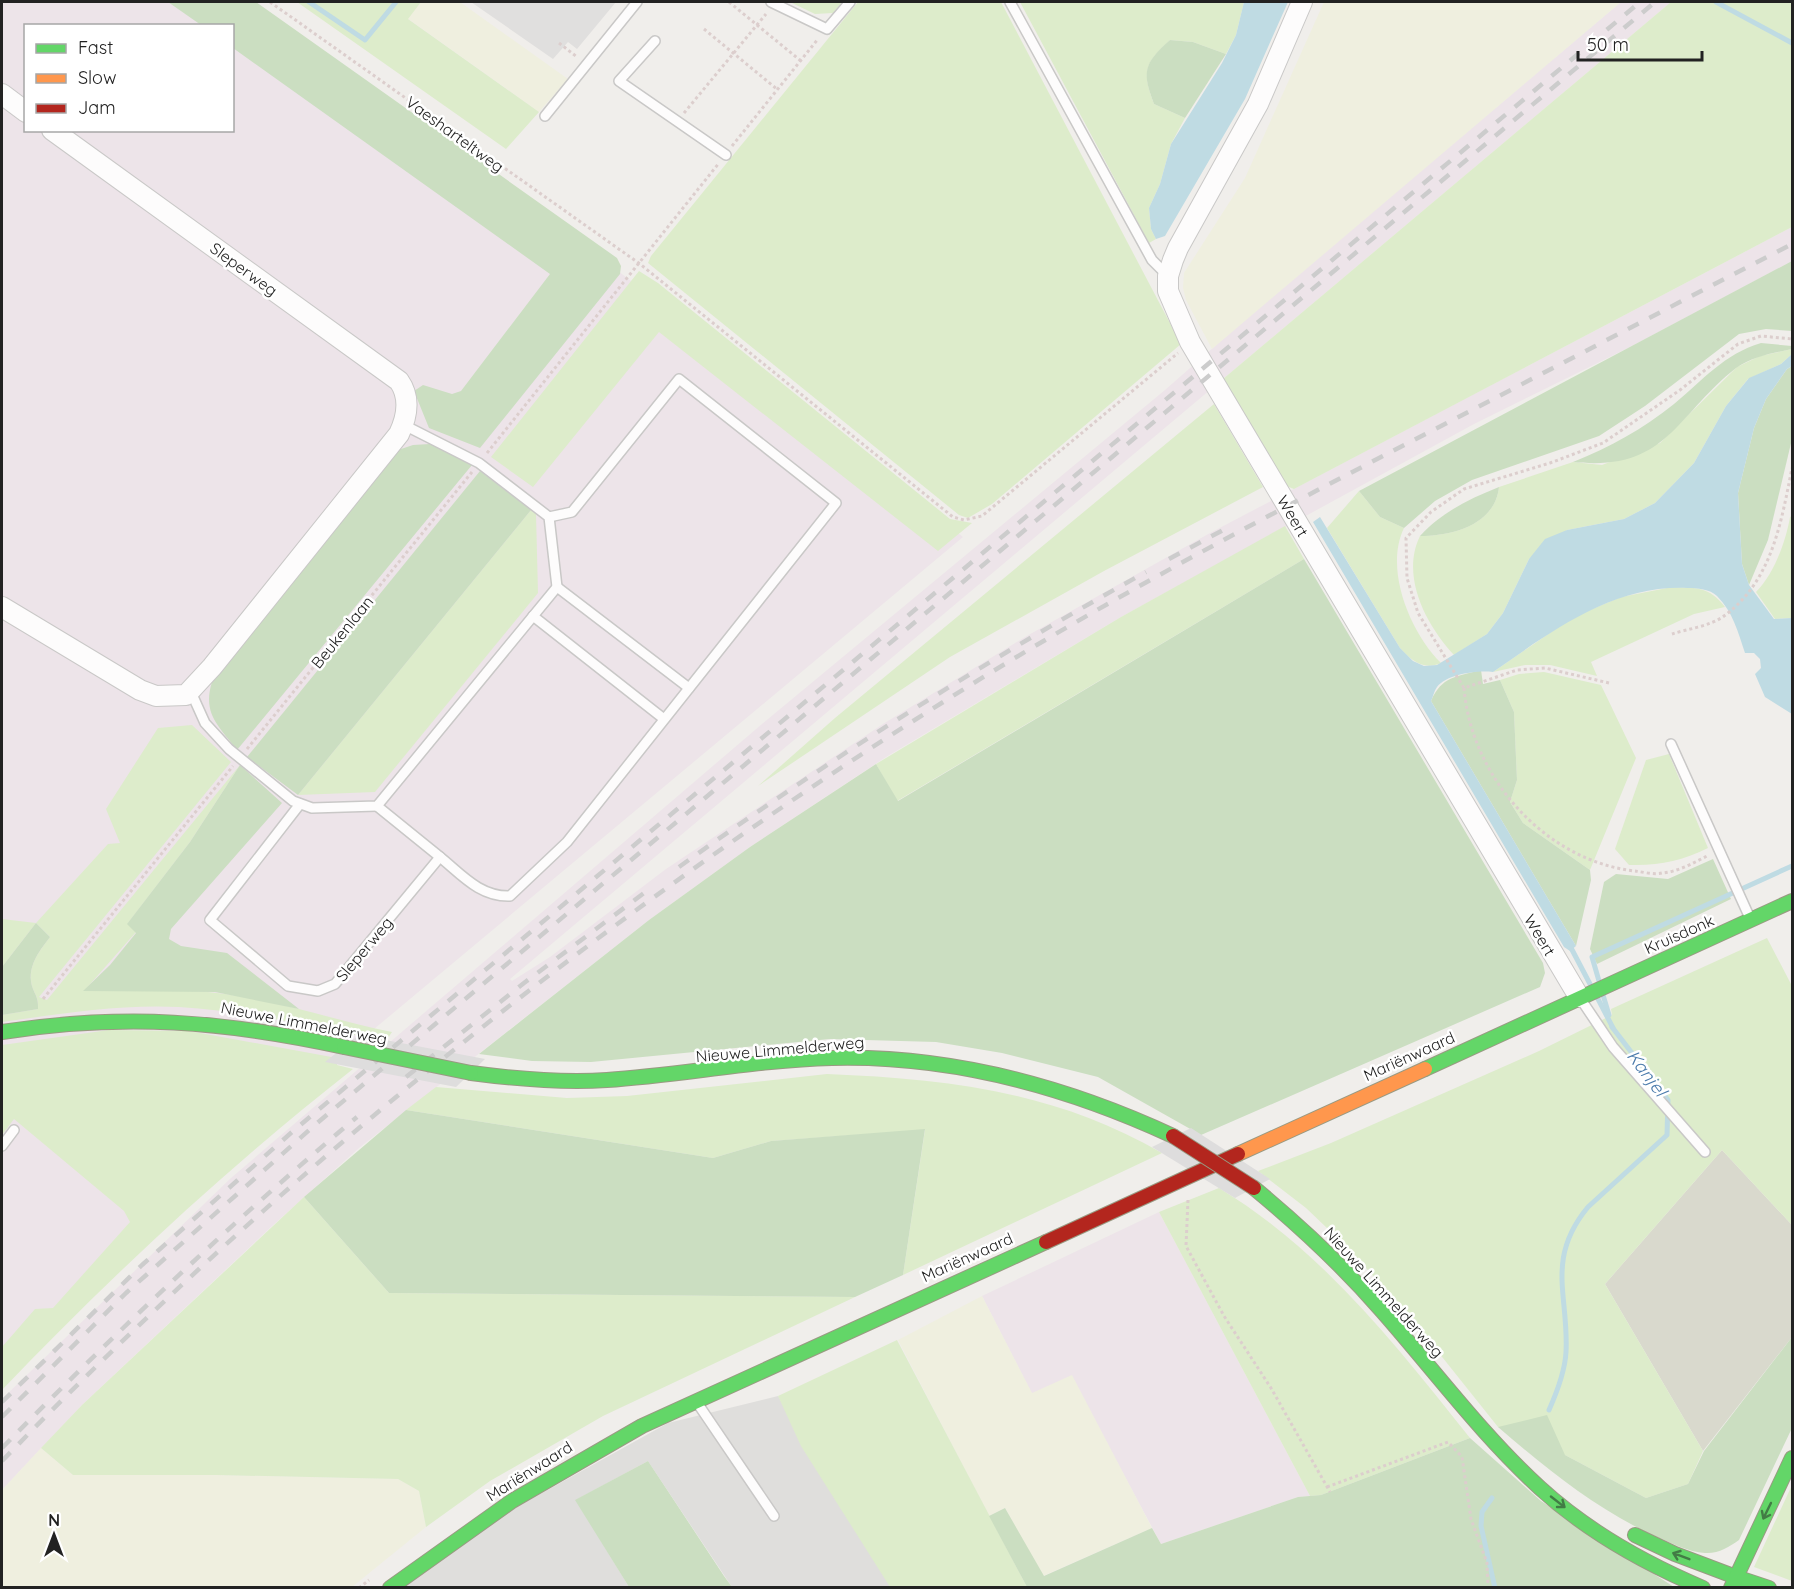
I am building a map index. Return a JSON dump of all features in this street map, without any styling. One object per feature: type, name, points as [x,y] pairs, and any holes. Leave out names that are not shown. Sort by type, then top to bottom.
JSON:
[{"type":"main road","name":"Kruisdonk","points":[[1585,1004],[1792,901]]},
{"type":"main road","name":"Mariënwaard","points":[[390,1587],[521,1494],[579,1459],[696,1399],[1585,1004]]},
{"type":"main road","name":"Nieuwe Limmelderweg","points":[[2,1032],[89,1019],[149,1017],[255,1028],[471,1073],[541,1080],[604,1081],[806,1060],[879,1058],[973,1067],[1041,1082],[1110,1106],[1173,1136],[1254,1188],[1282,1209],[1340,1263],[1501,1447],[1542,1490],[1593,1528],[1654,1564],[1703,1587]]},
{"type":"main road","name":"Nieuwe Limmelderweg","points":[[1501,1447],[1581,1503]]},
{"type":"main road","points":[[1733,1582],[1792,1458]]},
{"type":"main road","points":[[1620,1527],[1733,1582],[1769,1587]]},
{"type":"street","name":"Weert","points":[[1302,2],[1258,104],[1178,248],[1168,276],[1168,291],[1173,308],[1190,342],[1585,1004]]},
{"type":"street","points":[[2,94],[24,110]]},
{"type":"street","name":"Sleperweg","points":[[55,132],[399,381],[406,398],[404,424]]},
{"type":"street","points":[[2,607],[140,690],[156,696],[172,697],[191,692],[399,434],[404,424]]},
{"type":"lane","points":[[545,116],[637,2]]},
{"type":"lane","points":[[773,2],[827,29],[850,2]]},
{"type":"lane","points":[[1010,2],[1152,260],[1168,276]]},
{"type":"lane","points":[[655,41],[619,81],[726,154]]},
{"type":"lane","points":[[191,692],[205,723],[239,759],[297,803],[312,808],[377,806],[483,892],[495,897],[510,896],[567,842],[836,503],[679,379],[572,512],[549,517]]},
{"type":"lane","points":[[404,424],[479,463],[549,517],[557,587],[689,688]]},
{"type":"lane","points":[[377,806],[557,587]]},
{"type":"lane","points":[[533,616],[664,719]]},
{"type":"lane","points":[[1671,744],[1751,920]]},
{"type":"lane","name":"Sleperweg","points":[[297,803],[210,920],[288,986],[318,991],[336,984],[440,857]]},
{"type":"lane","points":[[1585,1004],[1613,1047],[1705,1152]]},
{"type":"lane","points":[[2,1146],[15,1130]]},
{"type":"lane","points":[[696,1399],[704,1416],[741,1463],[774,1516]]},
{"type":"path","name":"Vaesharteltweg","points":[[270,2],[640,264],[952,517],[964,520],[982,516],[1190,342]]},
{"type":"path","points":[[729,2],[801,61]]},
{"type":"path","points":[[677,121],[773,2]]},
{"type":"path","points":[[704,29],[778,90]]},
{"type":"path","points":[[559,43],[587,64]]},
{"type":"path","name":"Beukenlaan","points":[[43,999],[640,264]]},
{"type":"path","points":[[1719,850],[1662,874],[1600,865],[1544,834],[1504,794],[1472,734],[1466,711],[1464,688],[1418,613],[1407,578],[1406,538],[1431,512],[1464,489],[1550,464],[1603,443],[1680,390],[1738,344],[1761,336],[1792,339]]},
{"type":"path","points":[[1672,634],[1723,617],[1755,585],[1770,557],[1782,519],[1792,468]]},
{"type":"path","points":[[1464,688],[1517,670],[1545,668],[1609,683]]},
{"type":"path","points":[[1189,1192],[1186,1246],[1224,1316],[1270,1388],[1330,1492]]},
{"type":"path","points":[[1327,1487],[1448,1442],[1462,1457],[1472,1519],[1487,1563],[1488,1587]]},
{"type":"shaded area","points":[[2,2],[252,2],[609,264],[963,537],[161,1207],[2,1380]]},
{"type":"shaded area","points":[[471,2],[616,2],[577,49],[568,42],[553,59]]},
{"type":"shaded area","points":[[1621,2],[1671,2],[510,979],[512,981],[550,957],[666,869],[883,724],[1025,637],[1210,533],[1792,227],[1792,261],[1634,345],[1474,424],[1121,617],[886,757],[750,847],[649,920],[359,1148],[271,1227],[82,1405],[2,1490],[2,1399],[231,1178],[762,724],[1165,390],[1263,304]]},
{"type":"shaded area","points":[[1722,1150],[1792,1225],[1792,1337],[1703,1451],[1605,1284]]},
{"type":"shaded area","points":[[1159,1212],[1310,1496],[1298,1497],[1161,1544],[1071,1376],[1032,1394],[982,1296]]},
{"type":"shaded area","points":[[778,1396],[892,1587],[732,1587],[648,1461],[576,1500],[629,1587],[394,1588],[436,1552],[668,1423]]},
{"type":"green space","points":[[168,2],[256,2],[617,258],[621,266],[620,274],[480,448],[429,428],[414,391],[423,385],[452,394],[461,391],[550,274],[234,49],[234,24],[200,24]]},
{"type":"green space","points":[[297,2],[421,2],[408,19],[539,112],[506,149]]},
{"type":"green space","points":[[421,2],[460,2],[568,79],[539,112],[407,18]]},
{"type":"green space","points":[[790,2],[842,2],[833,13],[815,14]]},
{"type":"green space","points":[[858,2],[1001,2],[1181,344],[992,504],[968,518],[959,515],[648,263],[651,256]]},
{"type":"green space","points":[[1020,2],[1244,2],[1236,35],[1226,54],[1193,42],[1170,40],[1150,62],[1147,76],[1154,104],[1185,118],[1171,144],[1160,184],[1149,208],[1151,229],[1156,239],[1149,243]]},
{"type":"green space","points":[[1324,2],[1621,2],[1212,349],[1186,300],[1183,288],[1184,273],[1245,178]]},
{"type":"green space","points":[[1671,2],[1792,2],[1792,227],[1294,489],[1284,485],[1223,379]]},
{"type":"green space","points":[[1170,40],[1193,42],[1226,54],[1185,118],[1154,104],[1148,84],[1147,69],[1150,62]]},
{"type":"green space","points":[[1792,261],[1792,331],[1766,329],[1739,334],[1645,406],[1599,436],[1472,480],[1435,501],[1404,528],[1380,517],[1359,491]]},
{"type":"green space","points":[[639,271],[658,283],[950,519],[972,523],[938,551],[659,332],[533,487],[491,457]]},
{"type":"green space","points":[[1761,343],[1792,346],[1792,349],[1756,358],[1736,368],[1715,386],[1667,437],[1650,449],[1630,458],[1604,463],[1573,462],[1613,444],[1638,429],[1674,404],[1725,361]]},
{"type":"green space","points":[[1792,349],[1792,354],[1781,364],[1748,379],[1726,406],[1694,463],[1655,503],[1624,519],[1567,530],[1529,559],[1503,613],[1487,634],[1454,655],[1434,630],[1419,600],[1413,568],[1420,536],[1445,534],[1470,526],[1489,511],[1496,500],[1499,487],[1573,462],[1602,465],[1660,443],[1737,367],[1760,356]]},
{"type":"green space","points":[[1792,366],[1792,439],[1768,540],[1749,585],[1742,564],[1738,493],[1754,428],[1766,399],[1787,369]]},
{"type":"green space","points":[[1214,404],[1263,487],[1104,571],[950,657],[758,786],[835,718]]},
{"type":"green space","points":[[430,444],[472,465],[237,750],[214,719],[211,711],[209,693],[212,682],[398,450],[413,445]]},
{"type":"green space","points":[[480,471],[531,510],[298,795],[247,757]]},
{"type":"green space","points":[[1499,487],[1496,500],[1489,511],[1470,526],[1445,534],[1420,536],[1428,527],[1456,507]]},
{"type":"green space","points":[[1359,491],[1380,517],[1404,528],[1397,562],[1403,599],[1419,635],[1441,663],[1423,665],[1413,660],[1400,648],[1327,528]]},
{"type":"green space","points":[[531,510],[536,514],[538,593],[375,792],[298,795]]},
{"type":"green space","points":[[1792,516],[1792,618],[1775,619],[1756,592],[1774,567]]},
{"type":"green space","points":[[1285,526],[1304,559],[897,801],[876,764],[1121,617]]},
{"type":"green space","points":[[1304,559],[1543,963],[1545,973],[1540,987],[1201,1135],[1098,1077],[1002,1053],[936,1042],[830,1039],[591,1062],[532,1061],[479,1054],[649,920],[750,847],[876,764],[898,801]]},
{"type":"green space","points":[[1672,587],[1702,589],[1713,595],[1725,607],[1694,614],[1591,662],[1597,676],[1550,665],[1525,665],[1493,672],[1573,617],[1621,597]]},
{"type":"green space","points":[[1481,670],[1483,684],[1500,680],[1514,712],[1517,780],[1510,802],[1523,823],[1590,870],[1591,880],[1576,946],[1431,701],[1445,682],[1457,676]]},
{"type":"green space","points":[[1544,672],[1601,685],[1636,758],[1590,870],[1523,823],[1510,802],[1517,780],[1514,712],[1500,680],[1519,674]]},
{"type":"green space","points":[[192,725],[231,762],[39,997],[47,1000],[240,765],[190,842],[128,923],[136,932],[84,991],[168,990],[217,993],[261,1000],[392,1032],[386,1041],[257,1016],[157,1006],[112,1008],[2,1022],[2,1015],[38,1009],[31,981],[33,963],[50,937],[36,923],[108,844],[120,843],[106,809],[158,728]]},
{"type":"green space","points":[[1669,754],[1708,848],[1670,862],[1629,865],[1615,849],[1646,760]]},
{"type":"green space","points":[[240,765],[282,803],[171,929],[169,939],[181,946],[227,953],[299,1009],[215,992],[83,991],[110,965],[136,933],[127,924],[190,842]]},
{"type":"green space","points":[[1713,859],[1731,899],[1597,964],[1590,949],[1604,882],[1616,874],[1668,879]]},
{"type":"green space","points":[[2,919],[36,923],[2,967]]},
{"type":"green space","points":[[36,923],[50,937],[33,963],[31,975],[38,1009],[2,1015],[2,967]]},
{"type":"green space","points":[[1767,938],[1792,986],[1792,1225],[1722,1150],[1605,1284],[1703,1451],[1688,1484],[1646,1498],[1565,1455],[1498,1427],[1411,1318],[1349,1249],[1306,1208],[1258,1171],[1331,1143],[1539,1051],[1612,1015],[1611,1009]]},
{"type":"green space","points":[[109,1030],[189,1031],[337,1058],[337,1065],[353,1069],[261,1144],[128,1264],[2,1390],[2,1347],[35,1309],[53,1308],[130,1222],[124,1211],[14,1119],[2,1135],[2,1045]]},
{"type":"green space","points":[[827,1074],[915,1080],[1000,1092],[1082,1115],[1122,1132],[1162,1153],[903,1275],[925,1130],[771,1141],[713,1158],[406,1110],[436,1087],[567,1098],[627,1096]]},
{"type":"green space","points":[[406,1110],[713,1158],[771,1141],[925,1129],[903,1275],[855,1297],[389,1293],[304,1197]]},
{"type":"green space","points":[[1219,1188],[1292,1240],[1324,1270],[1385,1334],[1470,1438],[1321,1495],[1310,1496],[1159,1212]]},
{"type":"green space","points":[[304,1197],[389,1293],[855,1297],[603,1416],[490,1481],[426,1527],[419,1491],[398,1479],[73,1475],[41,1448],[82,1405]]},
{"type":"green space","points":[[982,1296],[1032,1393],[1072,1375],[1152,1528],[1043,1576],[1005,1508],[989,1516],[898,1340]]},
{"type":"green space","points":[[1792,1337],[1792,1428],[1739,1540],[1719,1551],[1705,1553],[1686,1549],[1635,1526],[1594,1502],[1554,1474],[1498,1427],[1547,1415],[1565,1455],[1646,1498],[1688,1484],[1704,1451]]},
{"type":"green space","points":[[897,1340],[1027,1587],[890,1587],[801,1446],[778,1396]]},
{"type":"green space","points":[[1470,1438],[1541,1501],[1674,1587],[1027,1587],[989,1516],[1005,1508],[1044,1576],[1152,1528],[1161,1544],[1298,1497],[1321,1495]]},
{"type":"green space","points":[[41,1448],[73,1475],[398,1479],[419,1491],[426,1527],[352,1587],[2,1587],[2,1490]]},
{"type":"green space","points":[[648,1461],[732,1587],[629,1587],[575,1500]]},
{"type":"green space","points":[[1792,1485],[1792,1581],[1754,1567]]},
{"type":"water","points":[[1244,2],[1288,2],[1245,99],[1165,236],[1156,239],[1151,229],[1149,208],[1160,184],[1171,144],[1222,63],[1236,35]]},
{"type":"water","points":[[1792,354],[1792,366],[1787,369],[1766,399],[1754,428],[1738,493],[1742,564],[1749,585],[1774,619],[1792,618],[1792,714],[1765,697],[1755,674],[1761,668],[1760,659],[1754,653],[1745,653],[1723,602],[1711,592],[1691,588],[1660,589],[1633,594],[1608,603],[1560,627],[1493,672],[1471,672],[1455,676],[1435,690],[1431,701],[1576,946],[1570,951],[1564,947],[1313,522],[1320,517],[1400,648],[1413,661],[1424,666],[1437,665],[1487,634],[1503,613],[1529,559],[1545,539],[1567,530],[1624,519],[1655,503],[1694,463],[1726,406],[1749,378],[1781,364]]},
{"type":"pier","points":[[359,1035],[485,1059],[456,1087],[325,1062]]},
{"type":"pier","points":[[1191,1128],[1270,1179],[1235,1198],[1152,1147]]},
{"type":"waterway","points":[[309,2],[365,40],[396,2]]},
{"type":"waterway","points":[[1716,2],[1792,43]]},
{"type":"waterway","name":"Kanjel","points":[[1599,981],[1592,957],[1792,866]]},
{"type":"waterway","points":[[1569,944],[1590,984]]},
{"type":"waterway","name":"Kanjel","points":[[1603,995],[1609,1015]]},
{"type":"waterway","name":"Kanjel","points":[[1597,997],[1613,1028]]},
{"type":"waterway","name":"Kanjel","points":[[1549,1410],[1560,1382],[1566,1352],[1562,1278],[1567,1244],[1575,1226],[1588,1207],[1667,1135],[1668,1100],[1612,1027]]},
{"type":"waterway","name":"Kanjel","points":[[1492,1498],[1482,1512],[1481,1526],[1495,1588]]},
{"type":"railway","points":[[2,1402],[142,1265],[292,1132],[1640,2]]},
{"type":"railway","points":[[2,1417],[126,1293],[316,1124],[1655,2]]},
{"type":"railway","points":[[2,1461],[111,1352],[224,1246],[340,1144],[459,1046],[581,951],[706,860],[834,773],[964,689],[1074,623],[1186,560],[1792,244]]},
{"type":"railway","points":[[1169,559],[1225,529]]},
{"type":"railway","points":[[679,867],[792,788],[908,713],[1026,641],[1146,572]]},
{"type":"railway","points":[[406,1077],[524,983],[648,890]]},
{"type":"railway","points":[[2,1448],[175,1278],[357,1117]]},
{"type":"traffic: fast","points":[[1425,1069],[1792,901]]},
{"type":"traffic: fast","points":[[2,1032],[90,1023],[174,1023],[257,1031],[344,1047]]},
{"type":"traffic: fast","points":[[344,1047],[471,1073]]},
{"type":"traffic: fast","points":[[471,1073],[539,1080],[590,1081],[804,1059],[877,1058],[964,1068],[1007,1077],[1091,1102],[1173,1136]]},
{"type":"traffic: fast","points":[[1254,1188],[1352,1278],[1478,1424],[1540,1488],[1558,1504],[1617,1545],[1703,1588]]},
{"type":"traffic: fast","points":[[390,1588],[512,1501],[642,1426],[1046,1242]]},
{"type":"traffic: fast","points":[[1731,1588],[1792,1458]]},
{"type":"traffic: fast","points":[[1635,1535],[1675,1554],[1736,1577]]},
{"type":"traffic: fast","points":[[1736,1577],[1769,1588]]},
{"type":"traffic: slow","points":[[1238,1154],[1425,1069]]},
{"type":"traffic: jam","points":[[1173,1136],[1254,1188]]},
{"type":"traffic: jam","points":[[1046,1242],[1238,1154]]}]
